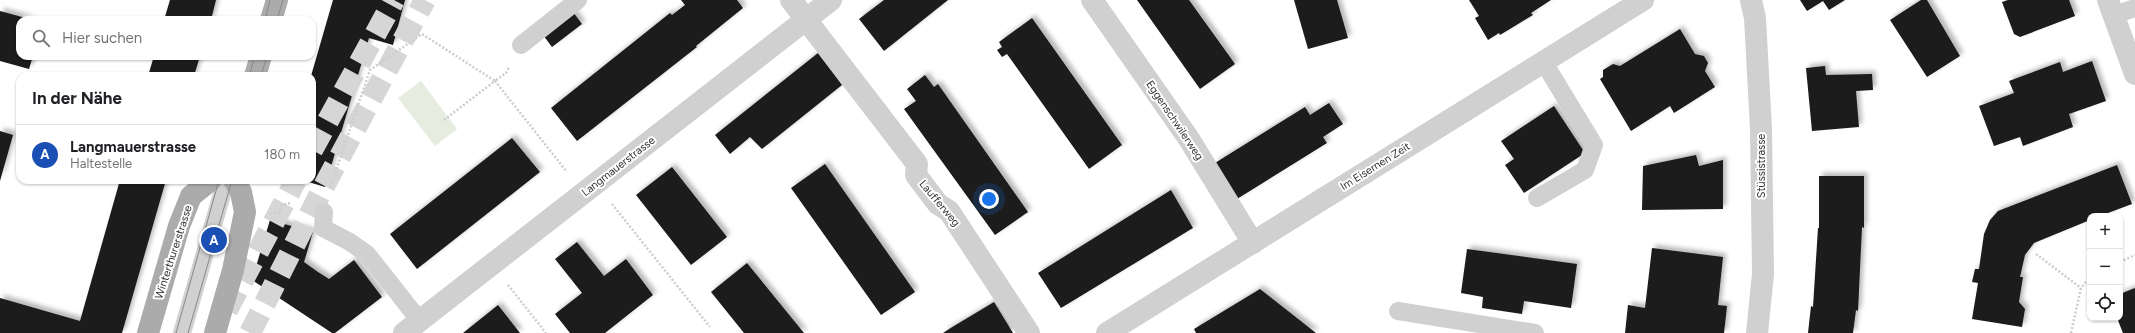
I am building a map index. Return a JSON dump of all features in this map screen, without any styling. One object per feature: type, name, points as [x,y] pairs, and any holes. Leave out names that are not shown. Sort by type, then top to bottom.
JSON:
[{"type":"main road","points":[[272,16],[277,0]]},
{"type":"main road","points":[[256,72],[260,60]]},
{"type":"main road","name":"Winterthurerstrasse","points":[[148,333],[179,226],[191,196],[206,184]]},
{"type":"main road","points":[[215,333],[233,270],[245,212],[241,192],[236,184]]},
{"type":"street","name":"Laufferweg","points":[[790,0],[916,164],[916,175],[938,204],[948,211],[1029,333]]},
{"type":"street","name":"Langmauerstrasse","points":[[412,327],[831,0]]},
{"type":"street","name":"Eggenschwilerweg","points":[[1092,0],[1189,139],[1253,243]]},
{"type":"street","name":"Im Eisernen Zeit","points":[[1107,333],[1643,0]]},
{"type":"street","name":"Stüssistrasse","points":[[1751,0],[1755,18],[1761,129],[1763,274],[1757,333]]},
{"type":"street","points":[[2111,7],[2135,74]]},
{"type":"lane","points":[[521,45],[578,0]]},
{"type":"lane","points":[[2111,7],[2135,8]]},
{"type":"lane","points":[[1537,198],[1585,170],[1594,145],[1543,61]]},
{"type":"lane","points":[[182,333],[225,184]]},
{"type":"lane","points":[[324,212],[323,228],[350,242],[367,254],[412,327]]},
{"type":"lane","points":[[1398,311],[1535,333]]},
{"type":"path","points":[[324,212],[330,187],[370,70],[422,34],[495,81],[567,172]]},
{"type":"path","points":[[444,120],[495,81]]},
{"type":"path","points":[[611,202],[710,327]]},
{"type":"path","points":[[279,213],[282,205],[290,203]]},
{"type":"path","points":[[2036,254],[2081,288]]},
{"type":"path","points":[[2123,261],[2135,255]]},
{"type":"path","points":[[2072,333],[2081,288],[2087,281]]},
{"type":"path","points":[[507,283],[546,333]]},
{"type":"shaded area","points":[[421,81],[457,129],[435,146],[398,98]]},
{"type":"building","points":[[170,0],[216,0],[212,16],[165,16]]},
{"type":"building","points":[[333,0],[405,0],[393,45],[369,38],[325,187],[315,184],[316,72],[312,72]]},
{"type":"building","points":[[681,0],[737,0],[743,8],[696,46],[697,47],[577,141],[551,108],[670,13],[672,15],[685,5]]},
{"type":"building","points":[[884,0],[948,0],[884,51],[859,19]]},
{"type":"building","points":[[1137,0],[1189,0],[1235,64],[1200,89]]},
{"type":"building","points":[[1294,0],[1337,0],[1348,38],[1308,49]]},
{"type":"building","points":[[1469,0],[1551,0],[1531,13],[1533,15],[1500,35],[1499,33],[1488,40],[1475,18],[1479,16]]},
{"type":"building","points":[[1800,0],[1845,0],[1829,10],[1823,1],[1807,11]]},
{"type":"building","points":[[1921,0],[1927,0],[1960,56],[1927,77],[1890,20]]},
{"type":"building","points":[[2008,0],[2069,0],[2075,16],[2020,37],[2014,34],[2002,2]]},
{"type":"building","points":[[0,11],[18,16],[16,16],[16,60],[32,60],[29,69],[0,61]]},
{"type":"building","points":[[573,12],[582,24],[552,47],[543,35]]},
{"type":"building","points":[[1032,18],[1122,145],[1089,169],[1007,54],[1002,57],[997,50],[1002,47],[999,42]]},
{"type":"building","points":[[1680,29],[1695,54],[1704,56],[1708,63],[1705,71],[1715,87],[1674,113],[1670,106],[1631,131],[1600,79],[1603,77],[1603,70],[1613,64],[1620,66]]},
{"type":"building","points":[[818,53],[842,85],[762,149],[750,137],[730,154],[715,135]]},
{"type":"building","points":[[153,60],[199,60],[195,72],[149,72]]},
{"type":"building","points":[[2092,61],[2106,101],[2069,114],[2073,127],[2023,146],[2020,137],[1994,146],[1979,106],[2014,93],[2009,81],[2060,62],[2063,72]]},
{"type":"building","points":[[1825,66],[1826,75],[1872,74],[1873,90],[1856,91],[1859,127],[1812,131],[1806,68]]},
{"type":"building","points":[[925,75],[934,87],[938,84],[1028,212],[995,235],[904,109],[916,101],[907,89]]},
{"type":"building","points":[[1329,103],[1343,124],[1323,137],[1327,143],[1237,199],[1215,163],[1305,107],[1310,115]]},
{"type":"building","points":[[1554,106],[1585,153],[1524,193],[1505,165],[1514,159],[1501,141]]},
{"type":"building","points":[[0,131],[13,135],[0,181]]},
{"type":"building","points":[[512,138],[540,172],[417,269],[390,234]]},
{"type":"building","points":[[1696,155],[1699,166],[1723,160],[1723,209],[1642,210],[1643,166]]},
{"type":"building","points":[[825,164],[915,292],[881,315],[791,188]]},
{"type":"building","points":[[2117,165],[2132,204],[2108,213],[2087,213],[2087,221],[2034,243],[2025,255],[2020,277],[2023,277],[2019,302],[2025,309],[2022,327],[1972,319],[1978,283],[1972,282],[1975,269],[1979,269],[1984,234],[1990,220],[1998,211]]},
{"type":"building","points":[[672,167],[727,237],[691,265],[636,195]]},
{"type":"building","points":[[1819,176],[1864,176],[1864,228],[1862,227],[1858,311],[1856,310],[1853,333],[1808,333],[1811,306],[1813,307],[1819,228]]},
{"type":"building","points":[[119,184],[165,184],[122,333],[0,333],[0,298],[80,321]]},
{"type":"building","points":[[1171,190],[1193,228],[1061,308],[1038,273]]},
{"type":"building","points":[[270,220],[313,232],[304,262],[318,272],[329,279],[354,260],[382,297],[335,333],[332,333],[252,280]]},
{"type":"building","points":[[577,242],[604,276],[626,259],[653,295],[605,333],[570,333],[555,314],[582,293],[555,259]]},
{"type":"building","points":[[1652,248],[1723,257],[1718,305],[1727,306],[1724,333],[1625,333],[1628,305],[1645,308]]},
{"type":"building","points":[[1467,249],[1577,264],[1571,308],[1524,301],[1522,314],[1482,308],[1483,297],[1461,293]]},
{"type":"building","points":[[747,263],[804,333],[744,333],[711,292]]},
{"type":"building","points":[[2135,288],[2135,333],[2123,333],[2118,321],[2123,321],[2123,293]]},
{"type":"building","points":[[1260,289],[1316,333],[1196,333],[1194,329]]},
{"type":"building","points":[[994,302],[1013,333],[943,333],[949,329]]},
{"type":"building","points":[[498,305],[520,333],[463,333]]},
{"type":"tunnel","points":[[316,143],[394,0]]},
{"type":"tunnel","points":[[250,333],[324,186],[425,0]]},
{"type":"tunnel","points":[[227,310],[294,184]]},
{"type":"tram line","points":[[266,16],[270,0]]},
{"type":"tram line","points":[[278,16],[283,0]]},
{"type":"tram line","points":[[250,72],[254,60]]},
{"type":"tram line","points":[[262,72],[266,60]]},
{"type":"tram line","points":[[176,333],[218,184]]},
{"type":"tram line","points":[[188,333],[231,184]]},
{"type":"place","name":"Langmauerstrasse","points":[[214,240]]}]
